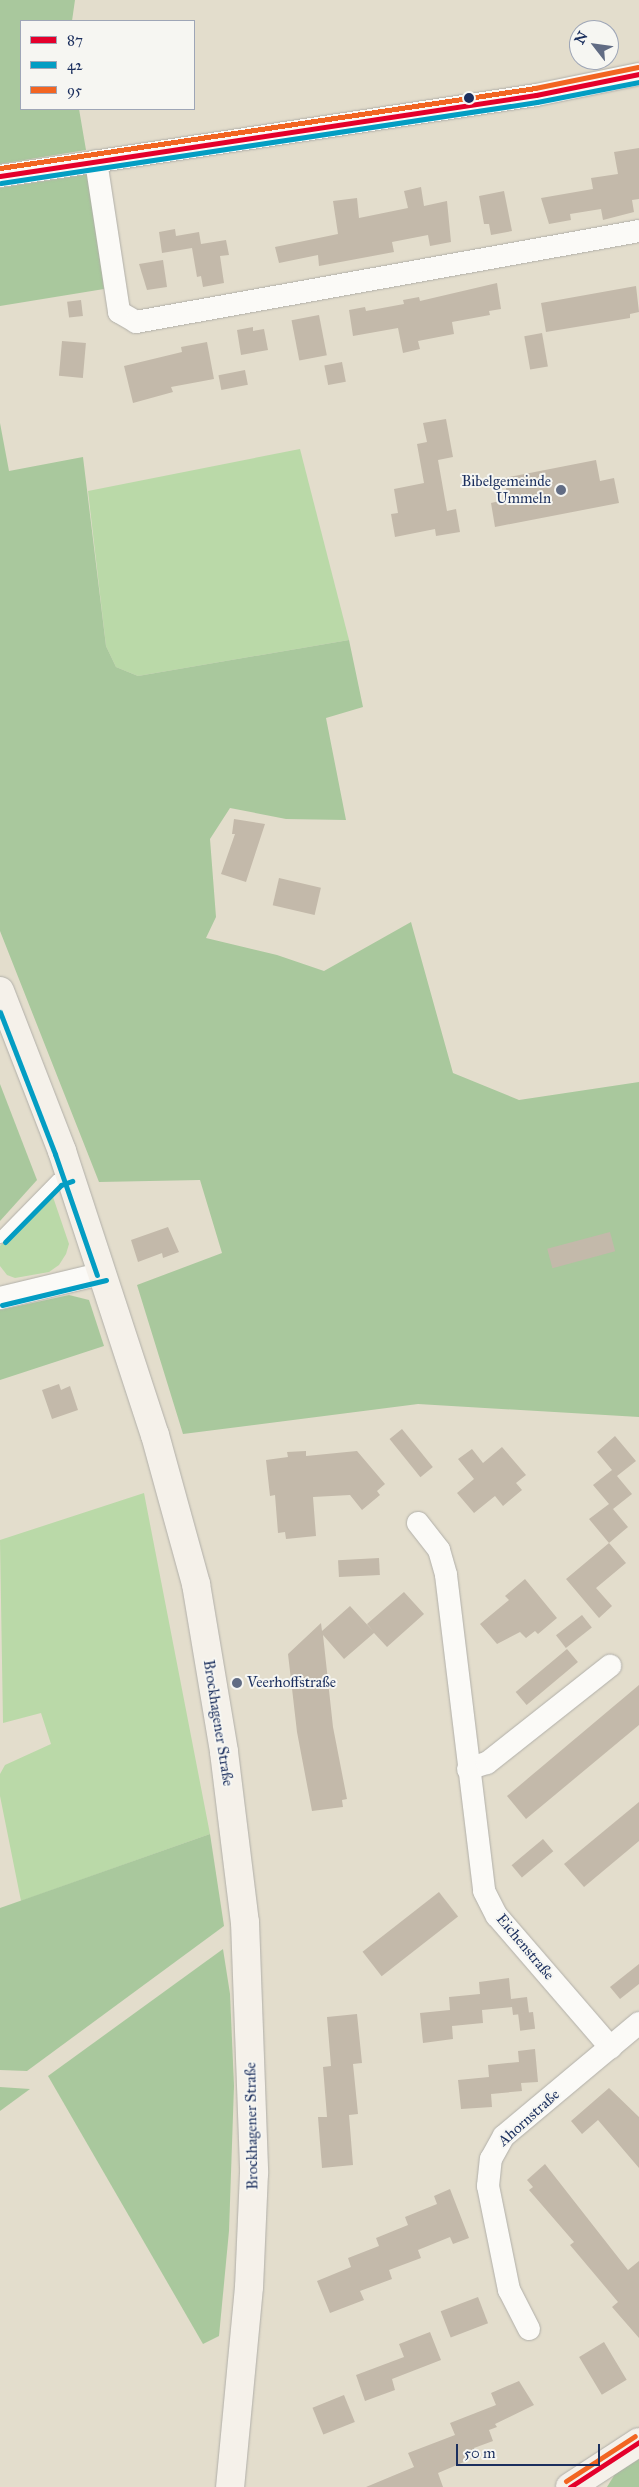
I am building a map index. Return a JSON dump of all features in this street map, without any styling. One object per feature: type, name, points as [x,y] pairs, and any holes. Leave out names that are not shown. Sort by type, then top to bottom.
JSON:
[{"type":"main road","name":"Brockhagener Straße","points":[[0,991],[104,1273],[155,1435],[196,1584],[224,1752],[245,1922],[254,2174],[248,2306],[230,2487]]},
{"type":"main road","points":[[578,2485],[639,2442]]},
{"type":"street","points":[[0,176],[536,95],[639,74]]},
{"type":"street","points":[[96,161],[119,312],[136,322],[639,231]]},
{"type":"street","points":[[0,1298],[104,1273]]},
{"type":"street","name":"Eichenstraße","points":[[418,1523],[443,1561],[479,1866],[488,1899],[497,1916],[610,2048]]},
{"type":"street","points":[[468,1769],[488,1763],[610,1666]]},
{"type":"street","name":"Ahornstraße","points":[[529,2329],[509,2290],[488,2186],[489,2165],[504,2136],[639,2023]]},
{"type":"lane","points":[[0,1237],[57,1179],[69,1174]]},
{"type":"green space","points":[[0,0],[75,0],[72,20],[20,20],[20,110],[79,110],[86,150],[0,164]]},
{"type":"green space","points":[[90,174],[104,289],[0,306],[0,188]]},
{"type":"green space","points":[[0,423],[9,471],[83,457],[106,646],[116,667],[138,676],[349,640],[363,707],[326,718],[346,820],[286,819],[230,808],[210,839],[216,917],[206,938],[277,955],[324,971],[411,922],[453,1073],[519,1100],[639,1082],[639,1417],[418,1404],[183,1434],[137,1285],[222,1253],[200,1180],[99,1182],[0,931]]},
{"type":"green space","points":[[300,449],[349,640],[138,676],[116,667],[106,646],[88,491]]},
{"type":"green space","points":[[0,1084],[37,1180],[0,1221]]},
{"type":"green space","points":[[53,1197],[69,1244],[66,1254],[59,1265],[49,1272],[15,1278],[7,1275],[0,1266],[0,1246],[44,1200]]},
{"type":"green space","points":[[69,1295],[89,1300],[104,1346],[0,1380],[0,1310]]},
{"type":"green space","points":[[144,1493],[210,1834],[21,1901],[0,1796],[0,1774],[5,1765],[51,1744],[41,1713],[3,1723],[0,1540]]},
{"type":"green space","points":[[210,1834],[224,1926],[27,2071],[0,2070],[0,1908]]},
{"type":"green space","points":[[223,1949],[230,1994],[234,2086],[229,2231],[219,2336],[203,2344],[48,2076]]},
{"type":"green space","points":[[0,2087],[30,2089],[0,2111]]},
{"type":"green space","points":[[639,2459],[639,2487],[607,2487],[615,2474]]},
{"type":"building","points":[[639,148],[639,199],[632,200],[634,212],[603,220],[601,209],[570,214],[571,220],[549,224],[541,198],[593,189],[591,178],[618,174],[614,152]]},
{"type":"building","points":[[421,187],[424,206],[447,201],[451,242],[430,246],[428,235],[392,242],[394,252],[319,266],[318,255],[279,263],[275,247],[338,234],[333,201],[357,198],[359,218],[408,208],[404,191]]},
{"type":"building","points":[[504,191],[512,231],[491,235],[489,224],[484,224],[479,196]]},
{"type":"building","points":[[175,229],[176,236],[199,232],[201,244],[226,240],[229,255],[220,256],[224,283],[203,287],[201,276],[197,277],[192,248],[162,253],[159,232]]},
{"type":"building","points":[[163,260],[167,287],[147,290],[139,264]]},
{"type":"building","points":[[497,283],[501,309],[489,311],[490,315],[452,322],[454,334],[418,341],[420,349],[403,353],[398,328],[353,336],[349,310],[365,307],[366,311],[404,304],[403,300],[419,297],[420,301]]},
{"type":"building","points":[[636,286],[639,312],[630,314],[630,318],[546,332],[541,303]]},
{"type":"building","points":[[81,300],[83,316],[69,318],[67,302]]},
{"type":"building","points":[[319,315],[327,355],[299,361],[292,320]]},
{"type":"building","points":[[253,327],[253,331],[264,329],[268,350],[241,355],[237,330]]},
{"type":"building","points":[[542,333],[548,366],[530,370],[524,336]]},
{"type":"building","points":[[62,341],[86,343],[83,378],[59,376]]},
{"type":"building","points":[[207,342],[214,379],[171,387],[173,392],[133,403],[124,366],[182,352],[181,347]]},
{"type":"building","points":[[342,362],[346,382],[328,385],[324,365]]},
{"type":"building","points":[[245,370],[248,385],[221,390],[218,375]]},
{"type":"building","points":[[446,419],[453,457],[438,460],[447,511],[456,509],[460,532],[436,536],[435,529],[395,537],[391,514],[398,513],[394,489],[424,483],[417,444],[427,442],[423,423]]},
{"type":"building","name":"Bibelgemeinde Ummeln","points":[[596,460],[600,481],[614,478],[619,503],[495,527],[491,503],[508,499],[504,478]]},
{"type":"building","points":[[234,819],[265,824],[246,882],[221,874],[235,834],[232,834]]},
{"type":"building","points":[[279,878],[321,888],[315,915],[273,905]]},
{"type":"building","points":[[168,1227],[179,1252],[163,1258],[162,1253],[138,1262],[131,1240]]},
{"type":"building","points":[[610,1232],[615,1251],[552,1268],[547,1249]]},
{"type":"building","points":[[59,1384],[61,1390],[70,1386],[78,1410],[52,1419],[42,1390]]},
{"type":"building","points":[[402,1429],[433,1467],[420,1477],[390,1439]]},
{"type":"building","points":[[615,1436],[636,1461],[617,1476],[632,1494],[613,1509],[628,1527],[609,1543],[589,1519],[609,1504],[593,1485],[612,1470],[597,1452]]},
{"type":"building","points":[[502,1447],[526,1475],[516,1483],[522,1490],[503,1506],[495,1496],[474,1513],[457,1493],[474,1479],[458,1459],[472,1449],[483,1463]]},
{"type":"building","points":[[306,1451],[306,1456],[357,1451],[385,1484],[377,1491],[380,1495],[362,1510],[350,1495],[313,1497],[316,1536],[286,1539],[285,1532],[278,1533],[275,1495],[270,1496],[266,1460],[288,1457],[287,1452]]},
{"type":"building","points":[[609,1543],[626,1563],[596,1588],[612,1606],[599,1618],[566,1579]]},
{"type":"building","points":[[379,1558],[380,1575],[339,1577],[338,1560]]},
{"type":"building","points":[[525,1579],[557,1618],[538,1634],[535,1631],[526,1638],[520,1632],[497,1644],[480,1624],[509,1600],[505,1596]]},
{"type":"building","points":[[404,1592],[424,1614],[387,1647],[374,1633],[344,1659],[323,1635],[333,1727],[347,1799],[342,1800],[343,1807],[312,1811],[297,1732],[288,1654],[321,1623],[322,1631],[350,1606],[373,1631],[367,1624]]},
{"type":"building","points":[[582,1615],[592,1628],[566,1648],[556,1635]]},
{"type":"building","points":[[567,1649],[578,1662],[527,1705],[516,1692]]},
{"type":"building","points":[[639,1685],[639,1725],[526,1819],[507,1796]]},
{"type":"building","points":[[639,1802],[639,1841],[584,1887],[564,1864]]},
{"type":"building","points":[[543,1839],[553,1851],[522,1878],[512,1865]]},
{"type":"building","points":[[439,1892],[458,1916],[382,1976],[363,1952]]},
{"type":"building","points":[[639,1964],[639,1984],[620,1999],[610,1987]]},
{"type":"building","points":[[509,1978],[511,1999],[527,1997],[529,2013],[513,2015],[512,2007],[482,2010],[483,2023],[452,2026],[453,2039],[423,2043],[420,2013],[450,2010],[449,1997],[480,1994],[479,1982]]},
{"type":"building","points":[[533,2012],[535,2029],[520,2031],[518,2014]]},
{"type":"building","points":[[357,2014],[362,2063],[353,2064],[358,2114],[349,2115],[353,2165],[322,2168],[318,2117],[327,2117],[323,2067],[331,2066],[327,2017]]},
{"type":"building","points":[[535,2049],[538,2082],[521,2083],[522,2091],[491,2094],[492,2107],[461,2109],[458,2080],[489,2077],[488,2065],[519,2062],[518,2051]]},
{"type":"building","points":[[609,2088],[639,2117],[639,2168],[598,2120],[582,2134],[571,2121]]},
{"type":"building","points":[[545,2164],[628,2270],[639,2261],[639,2338],[612,2307],[618,2302],[570,2245],[574,2242],[529,2190],[533,2187],[527,2180]]},
{"type":"building","points":[[450,2189],[469,2238],[453,2244],[450,2237],[418,2250],[421,2258],[389,2270],[392,2279],[360,2291],[364,2300],[330,2313],[317,2281],[351,2267],[348,2258],[379,2246],[376,2238],[408,2225],[405,2217],[437,2204],[434,2196]]},
{"type":"building","points":[[478,2297],[488,2323],[451,2337],[441,2311]]},
{"type":"building","points":[[430,2332],[441,2360],[392,2379],[395,2390],[365,2401],[356,2375],[404,2357],[399,2344]]},
{"type":"building","points":[[604,2342],[627,2380],[602,2395],[579,2357]]},
{"type":"building","points":[[519,2381],[534,2405],[495,2424],[497,2427],[489,2430],[493,2441],[474,2448],[478,2456],[438,2473],[443,2487],[366,2487],[414,2467],[408,2453],[455,2435],[450,2423],[496,2405],[491,2393]]},
{"type":"building","points":[[344,2395],[355,2422],[323,2435],[312,2408]]},
{"type":"transit line","name":"95","points":[[0,168],[535,88],[638,67]]},
{"type":"transit line","name":"87","points":[[0,176],[536,95],[639,74]]},
{"type":"transit line","name":"42","points":[[1,183],[537,102],[639,82]]},
{"type":"transit line","name":"42","points":[[0,1012],[55,1154],[97,1275]]},
{"type":"transit line","name":"42","points":[[5,1242],[61,1185],[72,1181]]},
{"type":"transit line","name":"42","points":[[2,1305],[106,1280]]},
{"type":"transit line","name":"95","points":[[566,2481],[635,2436]]},
{"type":"transit line","name":"87","points":[[570,2487],[639,2442]]},
{"type":"place","name":"Bibelgemeinde Ummeln","points":[[561,490]]},
{"type":"place","name":"Veerhoffstraße","points":[[237,1683]]}]
